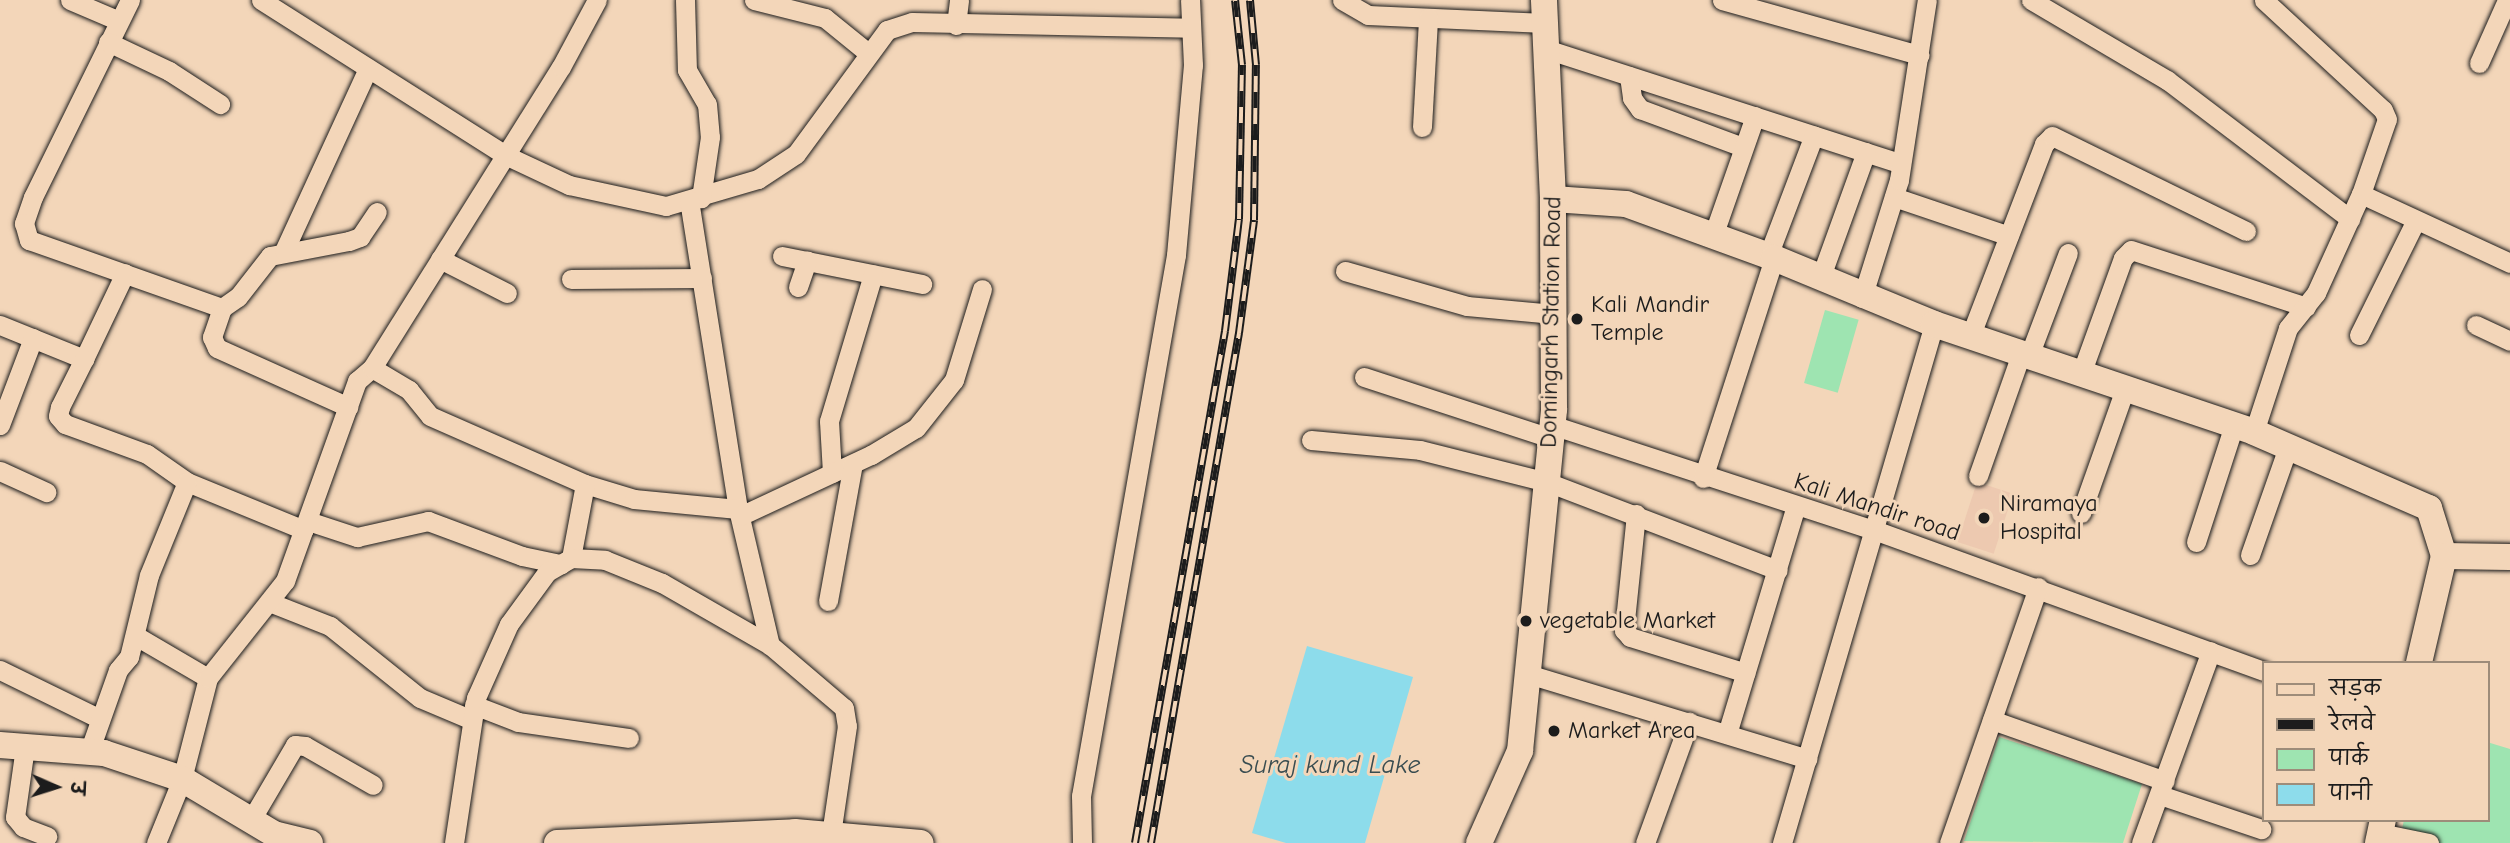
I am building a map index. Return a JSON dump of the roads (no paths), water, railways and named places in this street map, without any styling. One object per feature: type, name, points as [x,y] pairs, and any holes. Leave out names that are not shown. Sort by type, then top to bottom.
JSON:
[{"type":"street","points":[[70,0],[117,20]]},
{"type":"street","points":[[130,0],[117,20],[24,223],[29,240],[222,308]]},
{"type":"street","points":[[261,0],[505,155],[569,185],[666,206],[758,179],[796,154],[887,30],[912,22],[1191,28]]},
{"type":"street","points":[[156,843],[182,779],[208,678],[285,581],[357,381],[372,368],[505,155],[597,0]]},
{"type":"street","points":[[685,0],[687,70],[707,104],[709,126],[695,199],[702,278],[739,512],[770,645]]},
{"type":"street","points":[[754,0],[825,18],[868,53]]},
{"type":"street","points":[[956,25],[959,0]]},
{"type":"street","points":[[1083,843],[1083,784],[1176,256],[1193,65],[1190,0]]},
{"type":"street","points":[[1342,0],[1364,14],[1545,24],[1629,76],[1902,164]]},
{"type":"street","points":[[1722,0],[1919,55]]},
{"type":"street","points":[[1862,298],[1902,164],[1927,0]]},
{"type":"street","points":[[2031,0],[2167,80],[2350,219]]},
{"type":"street","points":[[2479,63],[2501,2]]},
{"type":"street","points":[[2196,542],[2288,328],[2306,306],[2350,219],[2385,129],[2383,110],[2276,4]]},
{"type":"street","points":[[1422,127],[1428,18]]},
{"type":"street","name":"Domingarh Station Road","points":[[1479,843],[1520,751],[1552,432],[1553,199],[1545,24]]},
{"type":"street","points":[[108,42],[169,71],[220,104]]},
{"type":"street","points":[[284,251],[368,68]]},
{"type":"street","points":[[1629,76],[1632,98],[1640,108],[1744,147]]},
{"type":"street","points":[[1713,236],[1755,116]]},
{"type":"street","points":[[1703,478],[1771,257],[1814,135]]},
{"type":"street","points":[[1970,337],[2044,144],[2052,136],[2246,231]]},
{"type":"street","points":[[1820,279],[1866,152]]},
{"type":"street","points":[[2361,194],[2510,263]]},
{"type":"street","points":[[1894,197],[2009,236]]},
{"type":"street","points":[[1553,199],[1626,204],[1771,257],[1862,298],[2244,429],[2429,508],[2444,556],[2419,661]]},
{"type":"street","points":[[348,407],[217,348],[212,337],[222,308],[238,297],[263,262],[284,251],[360,237],[377,212]]},
{"type":"street","points":[[2359,335],[2416,220]]},
{"type":"street","points":[[2081,374],[2123,258],[2131,250],[2306,306]]},
{"type":"street","points":[[1978,476],[2068,253]]},
{"type":"street","points":[[782,256],[922,284]]},
{"type":"street","points":[[440,259],[507,293]]},
{"type":"street","points":[[798,287],[807,261]]},
{"type":"street","points":[[1345,271],[1467,306],[1554,314]]},
{"type":"street","points":[[125,273],[60,407],[61,420],[147,454],[187,482],[306,526],[357,537],[428,521],[522,556],[566,561],[604,560],[662,583],[770,645],[844,708],[847,726],[831,835]]},
{"type":"street","points":[[832,473],[829,421],[873,274]]},
{"type":"street","points":[[571,279],[702,278]]},
{"type":"street","points":[[372,368],[409,390],[430,416],[585,484],[634,499],[739,512],[853,464],[916,428],[947,393],[982,289]]},
{"type":"street","points":[[1782,843],[1934,324]]},
{"type":"street","points":[[0,325],[84,359]]},
{"type":"street","points":[[2476,325],[2510,341]]},
{"type":"street","points":[[0,425],[33,338]]},
{"type":"street","name":"Kali Mandir road","points":[[1364,377],[1874,530],[2038,587],[2262,671]]},
{"type":"street","points":[[2081,513],[2124,389]]},
{"type":"street","points":[[1311,440],[1420,450],[1547,482],[1778,570]]},
{"type":"street","points":[[2250,555],[2288,447]]},
{"type":"street","points":[[828,601],[853,464]]},
{"type":"street","points":[[0,471],[46,492]]},
{"type":"street","points":[[89,752],[100,719],[136,636],[149,575],[187,482]]},
{"type":"street","points":[[454,843],[472,712],[509,624],[547,572],[566,561],[585,484]]},
{"type":"street","points":[[1727,734],[1796,506]]},
{"type":"street","points":[[1636,514],[1624,630],[1630,637],[1746,673]]},
{"type":"street","points":[[2444,556],[2510,557]]},
{"type":"street","points":[[1949,843],[2038,587]]},
{"type":"street","points":[[269,602],[330,626],[420,698],[518,722],[629,738]]},
{"type":"street","points":[[136,636],[208,678]]},
{"type":"street","points":[[2141,843],[2211,651]]},
{"type":"street","points":[[0,670],[100,719]]},
{"type":"street","points":[[1528,674],[1807,759]]},
{"type":"street","points":[[1992,720],[2261,829]]},
{"type":"street","points":[[1645,843],[1689,723]]},
{"type":"street","points":[[47,836],[23,827],[15,817],[12,746],[89,752],[182,779],[251,820],[294,841]]},
{"type":"street","points":[[251,820],[295,746],[305,746],[373,785]]},
{"type":"street","points":[[2381,832],[2429,843]]},
{"type":"street","points":[[571,843],[831,835],[921,843]]},
{"type":"water","name":"Suraj kund Lake","points":[[1307,646],[1413,677],[1365,843],[1286,843],[1252,833]]},
{"type":"railway","points":[[1135,843],[1225,331],[1239,219],[1242,65],[1235,0]]},
{"type":"railway","points":[[1151,843],[1239,333],[1254,220],[1256,65],[1250,0]]},
{"type":"place","name":"Kali Mandir Temple","points":[[1577,319]]},
{"type":"place","name":"Niramaya Hospital","points":[[1984,518]]},
{"type":"place","name":"vegetable Market","points":[[1526,621]]},
{"type":"place","name":"Market Area","points":[[1554,731]]}]
